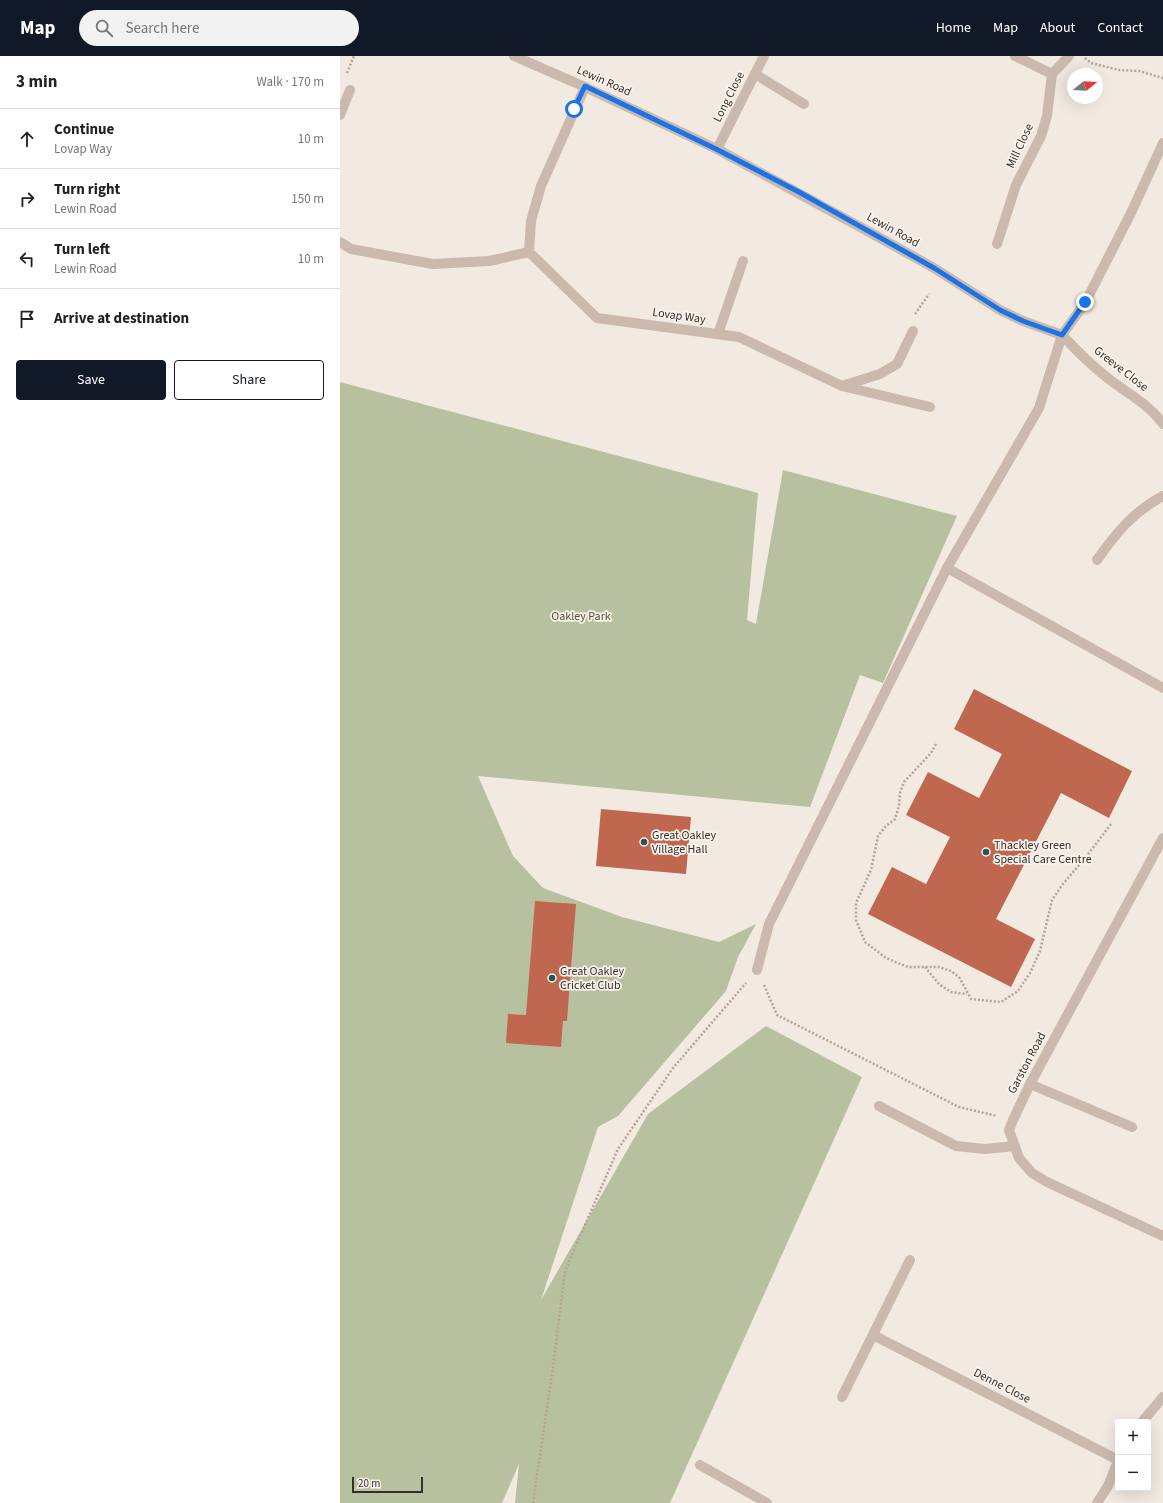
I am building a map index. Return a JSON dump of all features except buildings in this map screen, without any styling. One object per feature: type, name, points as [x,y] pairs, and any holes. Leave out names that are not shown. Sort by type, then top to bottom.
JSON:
[{"type":"street","name":"Lewin Road","points":[[514,56],[585,86],[716,149],[934,268],[1000,310],[1023,321],[1062,335]]},
{"type":"street","name":"Long Close","points":[[716,149],[764,56]]},
{"type":"street","points":[[1014,56],[1052,74],[1069,56]]},
{"type":"street","points":[[755,74],[804,104]]},
{"type":"street","name":"Mill Close","points":[[997,244],[1016,185],[1041,136],[1047,116],[1052,74]]},
{"type":"street","points":[[340,242],[351,249],[433,264],[489,261],[529,252],[531,221],[541,186],[585,86]]},
{"type":"street","points":[[341,110],[350,90]]},
{"type":"street","points":[[757,970],[769,924],[946,568],[1039,408],[1062,335],[1088,296],[1131,214],[1163,143]]},
{"type":"street","name":"Lovap Way","points":[[529,252],[597,318],[739,337],[842,386],[930,407]]},
{"type":"street","points":[[718,334],[743,261]]},
{"type":"street","points":[[842,386],[880,374],[897,364],[913,331]]},
{"type":"street","name":"Greeve Close","points":[[1062,335],[1087,361],[1110,380],[1145,405],[1158,416],[1163,424]]},
{"type":"street","points":[[1097,560],[1112,538],[1127,521],[1142,509],[1163,496]]},
{"type":"street","points":[[946,568],[1163,688]]},
{"type":"street","name":"Garston Road","points":[[1163,838],[1030,1084],[1013,1120],[1010,1130],[1019,1158],[1032,1173],[1047,1182],[1163,1236]]},
{"type":"street","points":[[1030,1084],[1132,1127]]},
{"type":"street","points":[[879,1106],[956,1146],[985,1149],[1015,1146]]},
{"type":"street","points":[[842,1397],[910,1260]]},
{"type":"street","name":"Denne Close","points":[[873,1335],[1115,1458]]},
{"type":"street","points":[[1145,1419],[1163,1397]]},
{"type":"street","points":[[700,1465],[767,1503]]},
{"type":"street","points":[[1097,1503],[1108,1486],[1115,1468]]},
{"type":"path","points":[[1084,56],[1091,63],[1119,70],[1139,70],[1163,78]]},
{"type":"path","points":[[936,744],[931,753],[904,782],[900,793],[899,806],[895,819],[885,827],[878,836],[871,870],[856,903],[856,920],[865,942],[886,958],[908,967],[939,967],[951,971],[959,977],[971,999],[1001,1002],[1018,991],[1030,973],[1040,951],[1052,900],[1111,824]]},
{"type":"path","points":[[924,967],[940,984],[951,992],[967,994]]},
{"type":"path","points":[[533,1503],[565,1271],[618,1149],[673,1068],[757,970],[777,1015],[959,1107],[1013,1120]]},
{"type":"green space","name":"Oakley Park","points":[[340,382],[758,493],[747,620],[756,624],[783,470],[957,516],[883,683],[860,675],[810,807],[478,776],[513,856],[543,888],[622,917],[719,942],[756,924],[738,957],[726,991],[618,1116],[598,1127],[541,1300],[648,1114],[766,1026],[862,1077],[670,1503],[515,1503],[519,1464],[502,1503],[340,1503]]},
{"type":"place","name":"Great Oakley Village Hall","points":[[644,842]]},
{"type":"place","name":"Thackley Green Special Care Centre","points":[[986,852]]},
{"type":"place","name":"Great Oakley Cricket Club","points":[[552,978]]},
{"type":"route","points":[[574,109],[585,86],[716,149],[799,192],[934,268],[1000,310],[1023,321],[1062,335],[1085,302]]}]
